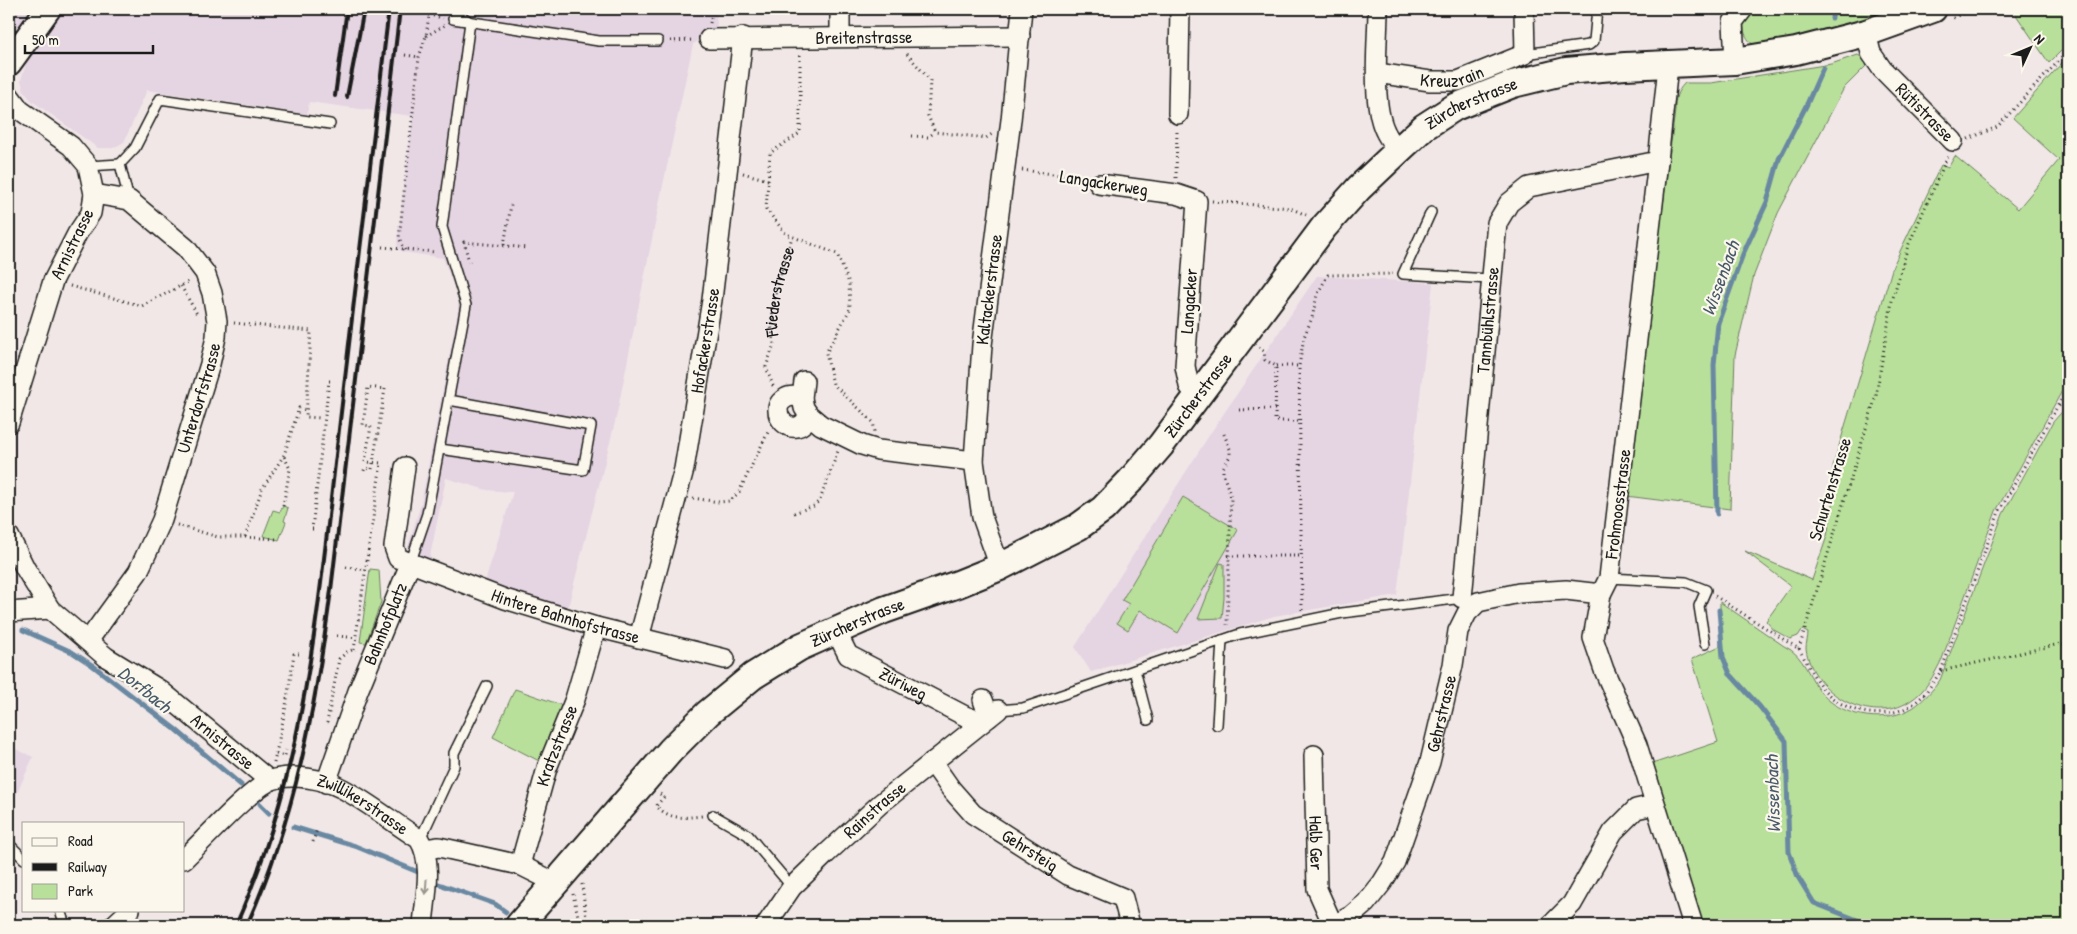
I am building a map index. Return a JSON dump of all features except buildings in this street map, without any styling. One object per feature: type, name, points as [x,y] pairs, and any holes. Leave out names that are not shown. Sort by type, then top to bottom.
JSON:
[{"type":"main road","name":"Zürcherstrasse","points":[[519,925],[568,889],[670,750],[739,686],[768,666],[836,631],[884,610],[958,584],[1000,566],[1078,527],[1103,509],[1130,481],[1198,397],[1324,227],[1359,188],[1398,150],[1424,127],[1454,107],[1514,84],[1566,71],[1625,66],[1668,66],[1735,62],[1823,45],[1866,33],[1933,9]]},
{"type":"street","points":[[9,63],[48,9]]},
{"type":"street","points":[[840,9],[840,37]]},
{"type":"street","name":"Kaltackerstrasse","points":[[1000,566],[982,517],[974,461],[982,345],[1011,120],[1022,9]]},
{"type":"street","points":[[1178,114],[1180,9]]},
{"type":"street","points":[[1378,9],[1377,73],[1379,112],[1384,131],[1398,150]]},
{"type":"street","points":[[1524,9],[1525,54]]},
{"type":"street","points":[[1733,13],[1735,62]]},
{"type":"street","name":"Rütistrasse","points":[[1866,33],[1871,53],[1882,69],[1953,141]]},
{"type":"street","name":"Breitenstrasse","points":[[709,38],[1020,36]]},
{"type":"street","name":"Hofackerstrasse","points":[[639,638],[684,469],[712,300],[743,37]]},
{"type":"street","name":"Kreuzrain","points":[[1377,73],[1430,81],[1458,81],[1525,54]]},
{"type":"street","name":"Frohmoosstrasse","points":[[1668,66],[1605,586],[1593,638],[1604,670],[1637,744],[1654,805],[1693,925]]},
{"type":"street","name":"Arnistrasse","points":[[9,96],[20,110],[70,146],[88,166],[94,194],[91,213],[77,234],[53,281],[9,423]]},
{"type":"street","name":"Tannbühlstrasse","points":[[1470,600],[1490,279],[1497,223],[1509,203],[1530,187],[1658,161]]},
{"type":"street","name":"Langackerweg","points":[[1099,184],[1176,194],[1196,201]]},
{"type":"street","points":[[94,194],[129,200]]},
{"type":"street","name":"Unterdorfstrasse","points":[[88,641],[138,572],[162,520],[210,364],[216,337],[217,321],[212,293],[204,273],[186,248],[129,200]]},
{"type":"street","name":"Langacker","points":[[1196,201],[1185,366],[1190,386],[1198,397]]},
{"type":"street","points":[[805,398],[803,424],[794,427],[788,426],[780,412],[787,397],[797,396],[805,398],[821,425],[862,445],[878,450],[974,461]]},
{"type":"street","name":"Bahnhofplatz","points":[[326,783],[358,691],[410,564],[398,558],[394,547],[405,467]]},
{"type":"street","name":"Arnistrasse","points":[[9,536],[25,568],[50,609],[106,657],[160,690],[270,781]]},
{"type":"street","name":"Hintere Bahnhofstrasse","points":[[410,564],[505,599],[596,627],[724,659]]},
{"type":"street","points":[[1470,600],[1605,586]]},
{"type":"street","name":"Gehrstrasse","points":[[1334,925],[1351,916],[1366,903],[1382,884],[1395,862],[1430,762],[1453,665],[1458,632],[1467,613],[1470,600]]},
{"type":"street","points":[[9,612],[50,609]]},
{"type":"street","name":"Kratzstrasse","points":[[520,865],[546,768],[575,699],[596,627]]},
{"type":"street","name":"Züriweg","points":[[836,631],[848,655],[965,716],[988,712]]},
{"type":"street","name":"Rainstrasse","points":[[766,925],[792,887],[880,804],[932,762],[988,712]]},
{"type":"street","name":"Halb Ger","points":[[1314,755],[1317,889],[1334,925]]},
{"type":"street","name":"Gehrsteig","points":[[932,762],[951,789],[973,814],[1068,875],[1123,898],[1130,925]]},
{"type":"street","name":"Zwillikerstrasse","points":[[270,781],[298,778],[342,788],[422,844],[520,865],[568,889]]},
{"type":"street","points":[[185,858],[242,804],[270,781]]},
{"type":"street","points":[[1550,925],[1572,904],[1613,832],[1636,809],[1654,805]]},
{"type":"street","points":[[422,844],[427,864],[423,925]]},
{"type":"street","points":[[114,925],[128,912]]},
{"type":"lane","points":[[452,9],[470,22]]},
{"type":"lane","name":"Kreuzrain","points":[[1525,54],[1589,45],[1594,41],[1597,9]]},
{"type":"lane","points":[[449,19],[599,41],[658,41]]},
{"type":"lane","points":[[410,564],[427,514],[466,304],[442,227],[470,22]]},
{"type":"lane","points":[[88,166],[120,164],[135,148],[160,99],[330,124]]},
{"type":"lane","points":[[120,164],[129,200]]},
{"type":"lane","points":[[1431,212],[1403,274],[1490,279]]},
{"type":"lane","points":[[440,449],[583,470],[591,426],[449,400]]},
{"type":"lane","points":[[1605,586],[1686,582],[1706,590],[1699,606],[1705,644]]},
{"type":"lane","points":[[988,712],[1023,708],[1240,634],[1342,613],[1470,600]]},
{"type":"lane","points":[[1217,725],[1224,639]]},
{"type":"lane","points":[[1135,670],[1148,720]]},
{"type":"lane","points":[[422,844],[425,829],[454,766],[454,753],[487,686]]},
{"type":"lane","points":[[713,815],[748,834],[792,887]]},
{"type":"lane","points":[[9,844],[22,858]]},
{"type":"lane","points":[[61,912],[65,925]]},
{"type":"path","points":[[424,12],[429,15],[449,19]]},
{"type":"path","points":[[405,250],[399,238],[419,57],[426,36],[429,15]]},
{"type":"path","points":[[426,36],[449,19]]},
{"type":"path","points":[[895,36],[896,49],[909,55],[930,80],[928,116],[935,132]]},
{"type":"path","name":"Fliederstrasse","points":[[791,38],[800,53],[800,133],[770,153],[766,209],[786,234],[837,254],[849,283],[850,309],[826,353],[833,384],[873,422],[878,450]]},
{"type":"path","name":"Rütistrasse","points":[[1953,141],[1971,138],[1997,126],[2068,51]]},
{"type":"path","points":[[405,55],[419,57]]},
{"type":"path","points":[[1176,194],[1178,114]]},
{"type":"path","points":[[912,136],[928,137],[935,132],[986,138],[994,133]]},
{"type":"path","name":"Schurtenstrasse","points":[[1799,649],[1876,396],[1892,301],[1908,246],[1947,159],[1953,141]]},
{"type":"path","points":[[728,169],[768,180]]},
{"type":"path","name":"Langackerweg","points":[[1018,170],[1092,179],[1099,184]]},
{"type":"path","points":[[1196,201],[1224,201],[1290,208],[1312,218]]},
{"type":"path","points":[[504,245],[511,205]]},
{"type":"path","name":"Fliederstrasse","points":[[780,412],[766,367],[774,344],[771,324],[776,289],[792,237]]},
{"type":"path","points":[[469,262],[464,242],[528,248]]},
{"type":"path","points":[[382,247],[435,252]]},
{"type":"path","points":[[53,281],[142,306],[204,273]]},
{"type":"path","points":[[1302,621],[1299,366],[1304,337],[1312,318],[1317,295],[1328,274],[1403,274]]},
{"type":"path","points":[[181,286],[200,319]]},
{"type":"path","points":[[227,322],[311,331],[306,417],[321,418]]},
{"type":"path","points":[[1259,347],[1264,351],[1265,360],[1276,366],[1299,366]]},
{"type":"path","points":[[1276,366],[1275,421],[1299,422]]},
{"type":"path","points":[[313,529],[329,381],[331,381]]},
{"type":"path","points":[[1706,590],[1799,649],[1815,679],[1828,695],[1848,708],[1868,714],[1890,713],[1910,706],[1927,691],[1941,671],[1999,512],[2068,387]]},
{"type":"path","points":[[328,715],[340,660],[347,652],[354,649],[357,638],[382,464],[373,463],[365,462],[371,426],[363,424],[368,388],[385,389],[373,463],[372,469],[365,468],[364,473]]},
{"type":"path","points":[[2059,406],[2068,400]]},
{"type":"path","points":[[245,538],[262,489],[284,455],[299,408],[306,410]]},
{"type":"path","points":[[1239,410],[1275,409]]},
{"type":"path","points":[[677,496],[719,502],[730,501],[739,492],[766,435],[780,412]]},
{"type":"path","points":[[1224,434],[1230,449],[1230,456],[1223,468],[1231,497],[1224,639]]},
{"type":"path","points":[[794,513],[814,506],[820,500],[844,436]]},
{"type":"path","points":[[283,506],[290,469],[284,455]]},
{"type":"path","points":[[162,520],[218,537],[276,539]]},
{"type":"path","points":[[1228,556],[1300,556]]},
{"type":"path","points":[[346,567],[366,570]]},
{"type":"path","points":[[337,636],[357,638]]},
{"type":"path","points":[[1941,671],[2002,656],[2068,644]]},
{"type":"path","points":[[286,750],[285,756],[276,754],[294,654],[299,654]]},
{"type":"path","points":[[663,813],[677,818],[713,815]]},
{"type":"path","points":[[313,842],[317,830]]},
{"type":"path","points":[[581,879],[587,925]]},
{"type":"path","points":[[568,889],[578,893],[583,892]]},
{"type":"path","points":[[568,889],[575,898],[580,925]]},
{"type":"shaded area","points":[[9,9],[716,9],[717,31],[693,44],[616,418],[567,611],[484,585],[513,492],[487,490],[446,478],[429,561],[406,553],[421,504],[458,311],[458,297],[443,258],[403,252],[398,248],[397,242],[413,116],[309,102],[307,114],[147,90],[124,142],[113,148],[98,148],[31,100],[24,91],[21,80],[26,64],[9,51]]},
{"type":"shaded area","points":[[1317,276],[1433,283],[1397,595],[1274,616],[1091,672],[1075,647],[1210,434]]},
{"type":"shaded area","points":[[9,746],[33,757],[9,811]]},
{"type":"green space","points":[[1750,9],[1835,9],[1836,15],[1852,9],[1903,9],[1871,21],[1756,47],[1747,38],[1744,29],[1745,19]]},
{"type":"green space","points":[[2012,9],[2068,9],[2068,44],[2049,63]]},
{"type":"green space","points":[[1858,55],[1870,62],[1844,88],[1778,213],[1754,275],[1735,355],[1730,509],[1626,496],[1675,103],[1678,93],[1685,83],[1711,83],[1831,64]]},
{"type":"green space","points":[[2068,56],[2068,380],[1996,511],[1942,659],[1933,677],[1916,697],[1895,708],[1878,710],[1861,708],[1845,701],[1819,679],[1810,664],[1806,648],[1808,633],[1802,630],[1798,636],[1790,639],[1774,630],[1766,621],[1791,586],[1745,551],[1812,580],[1827,536],[1833,507],[1833,466],[1893,266],[1941,165],[1948,168],[1955,156],[2018,209],[2059,160],[2013,118]]},
{"type":"green space","points":[[2068,405],[2068,925],[1701,925],[1652,764],[1718,742],[1692,659],[1720,646],[1720,602],[1797,655],[1824,696],[1844,709],[1855,714],[1879,717],[1892,716],[1914,707],[1928,695],[1940,680],[2003,514],[2053,422]]},
{"type":"green space","points":[[1183,497],[1238,530],[1178,633],[1140,610],[1128,630],[1117,623],[1129,604],[1122,600]]},
{"type":"green space","points":[[283,506],[288,508],[284,521],[286,522],[279,540],[263,536],[273,510],[280,512]]},
{"type":"green space","points":[[1220,563],[1224,564],[1222,618],[1198,619]]},
{"type":"green space","points":[[370,569],[379,570],[381,602],[366,643],[360,642]]},
{"type":"green space","points":[[515,689],[564,706],[543,763],[493,737]]},
{"type":"waterway","name":"Wissenbach","points":[[1832,18],[1833,9]]},
{"type":"waterway","name":"Wissenbach","points":[[1717,514],[1714,365],[1718,323],[1743,254],[1767,202],[1779,159],[1823,68]]},
{"type":"waterway","name":"Wissenbach","points":[[1719,610],[1723,657],[1730,674],[1760,707],[1786,741],[1789,852],[1798,877],[1814,903],[1870,925]]},
{"type":"waterway","name":"Dorfbach","points":[[23,630],[72,652],[92,665],[175,729],[241,785]]},
{"type":"waterway","name":"Dorfbach","points":[[260,804],[269,813]]},
{"type":"waterway","name":"Dorfbach","points":[[293,827],[355,846],[418,872]]},
{"type":"waterway","name":"Dorfbach","points":[[439,884],[495,904],[506,912]]},
{"type":"railway","points":[[335,96],[347,9]]},
{"type":"railway","points":[[347,97],[364,9]]},
{"type":"railway","points":[[236,925],[259,868],[278,810],[293,752],[314,635],[389,9]]},
{"type":"railway","points":[[247,925],[264,885],[291,803],[318,676],[331,590],[400,9]]}]
